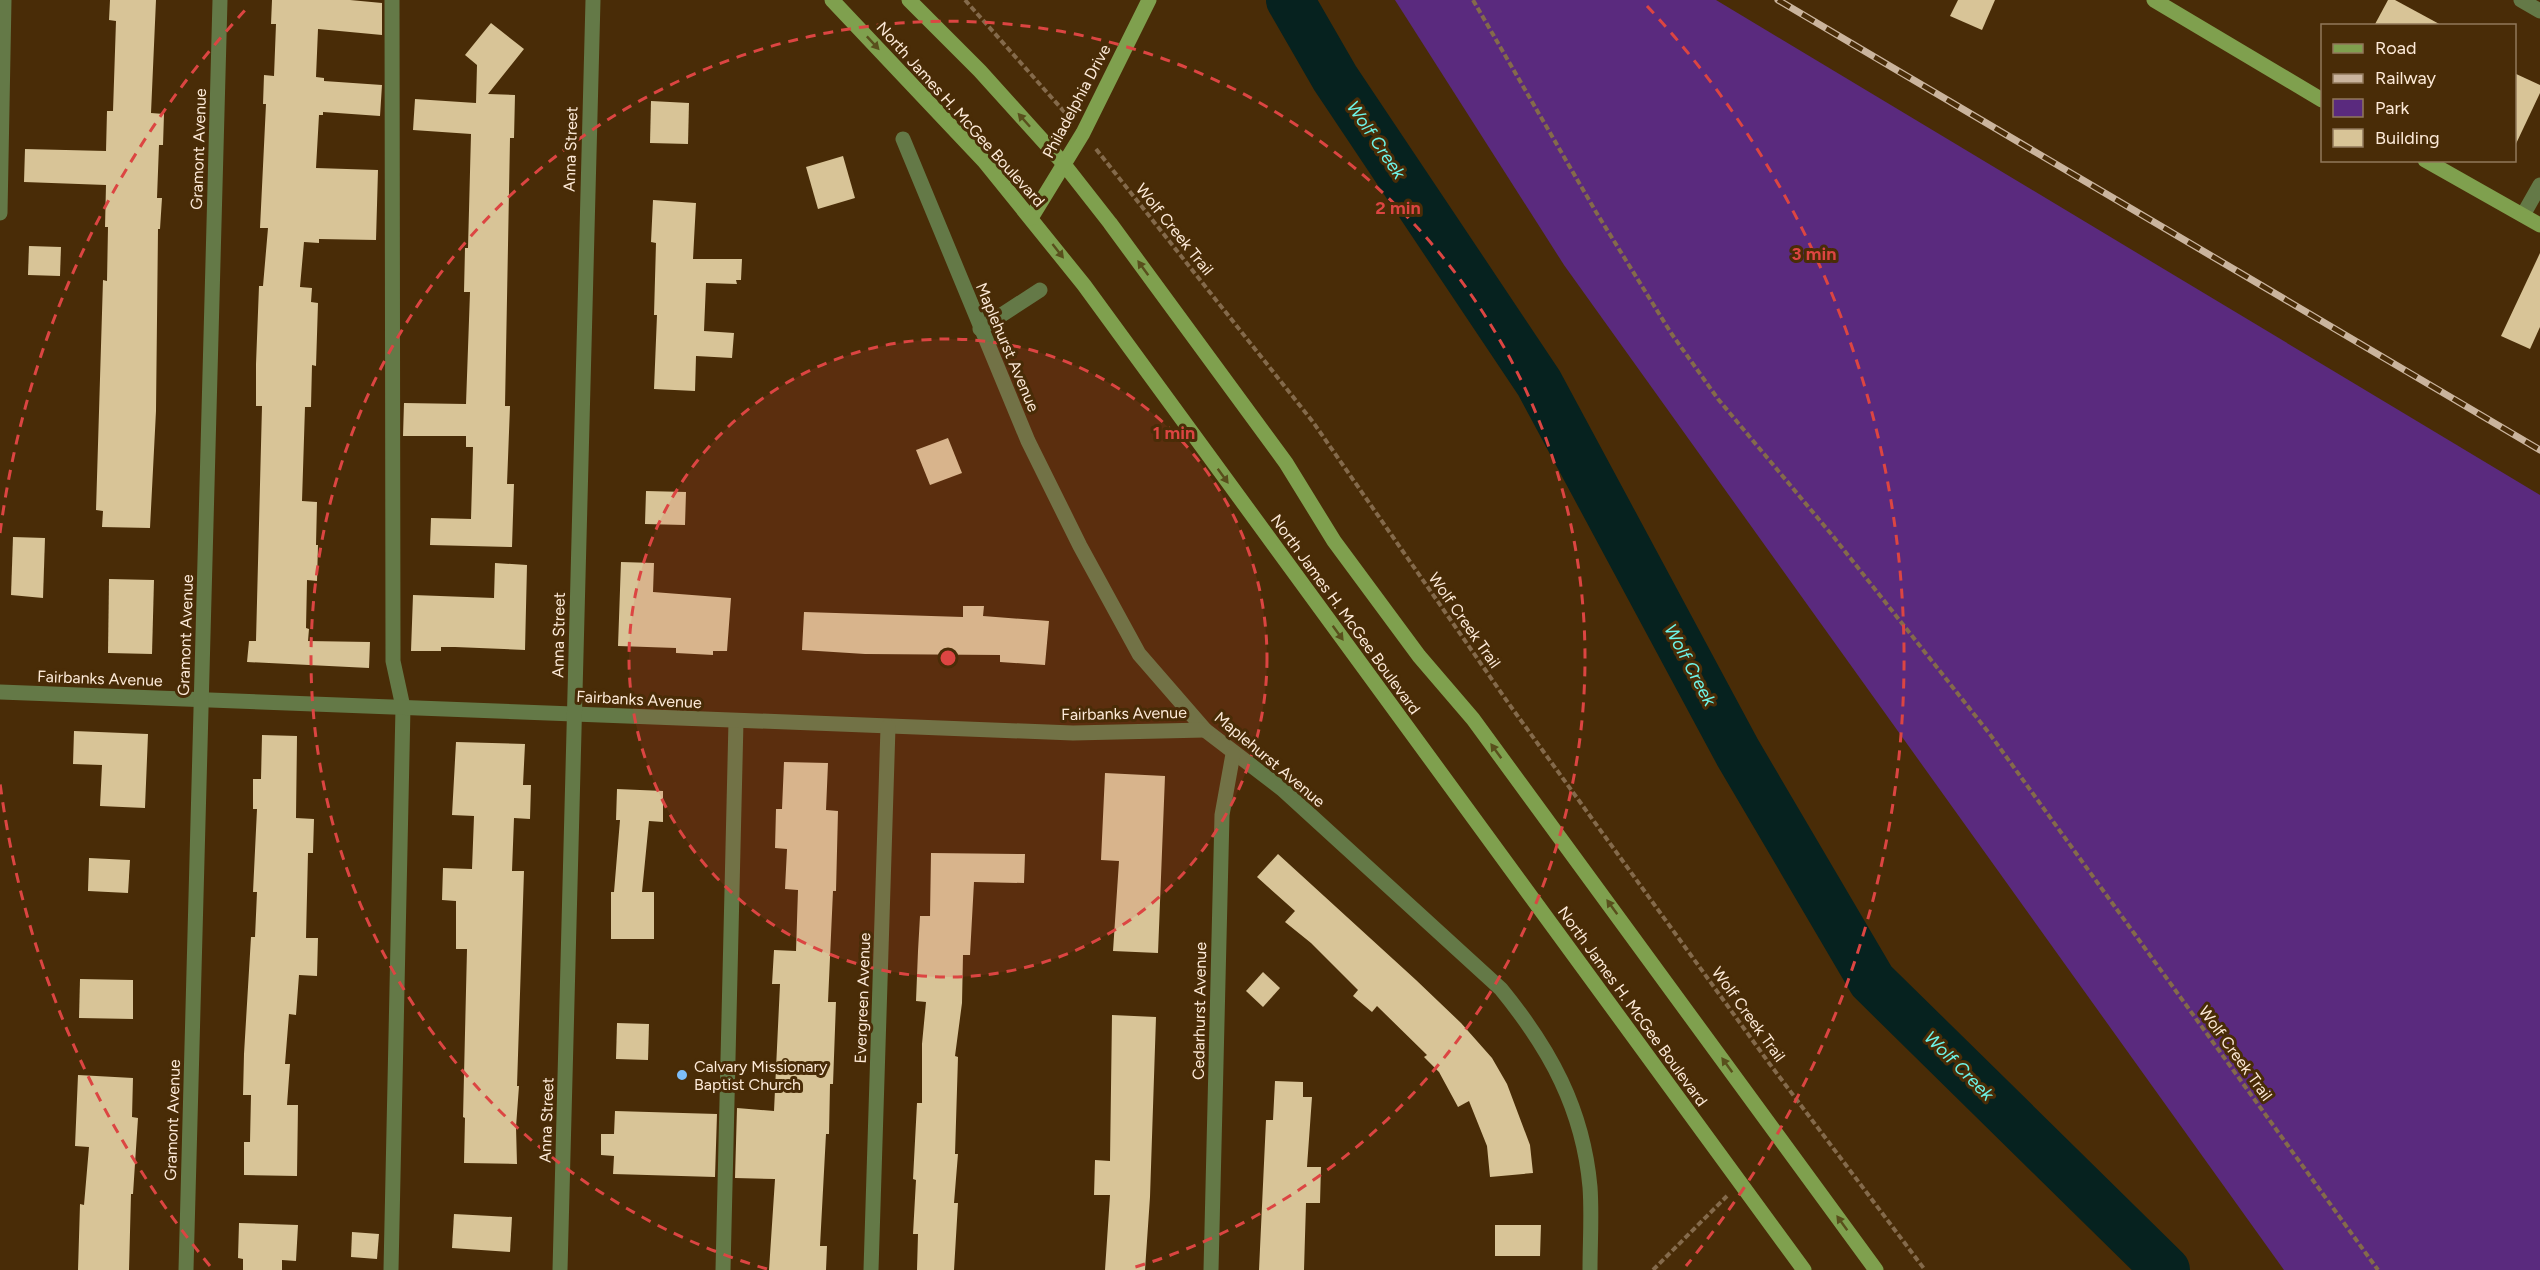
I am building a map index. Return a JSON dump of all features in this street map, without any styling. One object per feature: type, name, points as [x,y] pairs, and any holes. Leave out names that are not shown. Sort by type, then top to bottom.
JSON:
[{"type":"main road","name":"North James H. McGee Boulevard","points":[[832,0],[984,161],[1084,285],[1804,1270]]},
{"type":"main road","name":"North James H. McGee Boulevard","points":[[909,0],[980,71],[1063,163],[1110,223],[1286,463],[1334,541],[1419,656],[1473,719],[1876,1270]]},
{"type":"main road","name":"Philadelphia Drive","points":[[1031,218],[1083,133],[1149,0]]},
{"type":"main road","points":[[2154,0],[2321,99]]},
{"type":"main road","points":[[2429,162],[2540,225]]},
{"type":"street","points":[[0,213],[4,0]]},
{"type":"street","name":"Gramont Avenue","points":[[186,1270],[220,0]]},
{"type":"street","points":[[391,1270],[403,707],[393,661],[392,0]]},
{"type":"street","name":"Anna Street","points":[[560,1270],[593,0]]},
{"type":"street","points":[[2521,0],[2540,11]]},
{"type":"street","name":"Maplehurst Avenue","points":[[903,139],[1033,452],[1080,546],[1139,654],[1205,730],[1233,754],[1282,789],[1501,989],[1530,1025],[1551,1058],[1571,1103],[1582,1137],[1590,1190],[1590,1270]]},
{"type":"street","points":[[2523,215],[2540,185]]},
{"type":"street","points":[[980,328],[1040,290]]},
{"type":"street","name":"Fairbanks Avenue","points":[[0,692],[1073,733],[1205,730]]},
{"type":"street","points":[[723,1270],[736,721]]},
{"type":"street","name":"Evergreen Avenue","points":[[872,1270],[888,727]]},
{"type":"street","name":"Cedarhurst Avenue","points":[[1211,1270],[1222,814],[1233,754]]},
{"type":"path","name":"Wolf Creek Trail","points":[[965,0],[1083,133],[1313,422],[1509,704],[1762,1053],[1925,1270]]},
{"type":"path","name":"Wolf Creek Trail","points":[[1473,0],[1596,212],[1671,333],[1718,399],[1832,535],[1989,733],[2378,1270]]},
{"type":"path","points":[[1653,1270],[1740,1183]]},
{"type":"green space","points":[[1395,0],[1716,0],[2540,495],[2540,1270],[2284,1270],[1564,265]]},
{"type":"building","points":[[110,0],[156,0],[151,113],[164,114],[163,145],[159,145],[157,198],[162,198],[160,229],[158,229],[156,411],[150,528],[102,527],[103,511],[96,510],[103,280],[107,281],[106,185],[24,182],[25,149],[106,151],[107,111],[113,111],[116,21],[109,20]]},
{"type":"building","points":[[272,0],[350,0],[382,3],[382,35],[318,29],[316,77],[324,78],[324,81],[382,85],[380,116],[323,112],[323,115],[319,115],[316,168],[378,170],[376,240],[319,239],[319,243],[304,242],[300,287],[312,288],[311,302],[318,303],[316,366],[312,365],[311,407],[305,407],[302,501],[317,502],[317,581],[307,580],[308,641],[370,642],[369,668],[247,662],[249,641],[256,641],[262,406],[256,406],[256,364],[259,286],[263,286],[268,228],[260,228],[266,104],[263,104],[264,75],[274,76],[276,24],[271,24]]},
{"type":"building","points":[[1958,0],[1995,0],[1982,30],[1950,16]]},
{"type":"building","points":[[2388,0],[2395,0],[2439,24],[2375,24]]},
{"type":"building","points":[[491,23],[524,49],[488,94],[515,95],[514,138],[510,138],[505,406],[510,406],[507,484],[514,484],[512,547],[430,545],[431,518],[471,519],[473,447],[466,447],[466,436],[403,436],[404,403],[466,404],[470,292],[464,292],[465,248],[468,248],[471,134],[413,130],[415,99],[476,103],[477,65],[465,55]]},
{"type":"building","points":[[2516,74],[2540,85],[2540,93],[2516,144]]},
{"type":"building","points":[[651,101],[689,103],[688,144],[650,143]]},
{"type":"building","points":[[843,156],[855,198],[818,209],[806,167]]},
{"type":"building","points":[[653,200],[696,203],[693,259],[742,259],[741,280],[736,280],[737,284],[706,283],[704,331],[734,333],[732,358],[696,356],[695,391],[654,389],[657,315],[654,315],[656,243],[651,242]]},
{"type":"building","points":[[29,246],[61,247],[60,276],[28,275]]},
{"type":"building","points":[[2540,253],[2540,327],[2530,349],[2501,336]]},
{"type":"building","points":[[948,438],[962,473],[930,485],[916,450]]},
{"type":"building","points":[[646,491],[686,492],[685,525],[645,524]]},
{"type":"building","points":[[13,537],[45,538],[43,598],[11,595]]},
{"type":"building","points":[[621,562],[654,563],[653,592],[731,598],[727,651],[713,651],[713,655],[676,653],[676,648],[618,646]]},
{"type":"building","points":[[495,563],[527,565],[525,650],[441,647],[441,651],[411,651],[413,595],[494,598]]},
{"type":"building","points":[[109,579],[154,580],[152,654],[108,653]]},
{"type":"building","points":[[963,606],[984,606],[983,616],[1049,621],[1045,665],[1000,662],[1000,655],[865,654],[802,650],[804,612],[963,617]]},
{"type":"building","points":[[74,731],[148,734],[145,808],[100,806],[102,765],[73,764]]},
{"type":"building","points":[[262,735],[297,736],[296,818],[314,819],[313,853],[308,853],[306,938],[318,938],[317,976],[299,975],[296,1015],[289,1014],[285,1064],[290,1064],[287,1105],[298,1105],[297,1176],[244,1175],[244,1142],[250,1142],[251,1095],[243,1095],[244,1054],[251,937],[255,937],[257,892],[253,892],[257,809],[253,809],[253,779],[261,779]]},
{"type":"building","points":[[456,742],[525,744],[523,785],[531,785],[530,819],[514,818],[512,871],[524,871],[516,1127],[517,1164],[464,1163],[467,949],[456,949],[456,901],[442,900],[443,868],[472,869],[474,816],[452,815]]},
{"type":"building","points":[[784,762],[828,763],[826,810],[838,811],[836,891],[833,891],[828,1002],[836,1002],[833,1084],[830,1084],[829,1134],[826,1134],[820,1246],[827,1246],[826,1270],[769,1270],[775,1179],[735,1178],[737,1108],[774,1111],[780,984],[772,984],[774,950],[796,951],[798,890],[785,889],[787,849],[775,848],[776,809],[782,809]]},
{"type":"building","points":[[1105,773],[1165,776],[1158,953],[1113,951],[1119,861],[1101,860]]},
{"type":"building","points":[[617,789],[663,791],[663,822],[649,821],[642,892],[654,892],[654,939],[611,939],[611,892],[614,892],[620,820],[616,820]]},
{"type":"building","points":[[931,853],[1025,854],[1024,883],[974,882],[970,955],[963,955],[962,1003],[955,1056],[958,1057],[955,1154],[958,1154],[954,1203],[958,1203],[954,1270],[917,1270],[918,1234],[913,1234],[917,1103],[922,1103],[922,1044],[926,1002],[916,1001],[918,951],[920,916],[930,916]]},
{"type":"building","points":[[1278,854],[1416,980],[1461,1023],[1492,1058],[1507,1084],[1530,1145],[1533,1173],[1490,1177],[1487,1146],[1469,1101],[1458,1107],[1439,1072],[1424,1057],[1427,1055],[1377,1006],[1372,1012],[1353,996],[1358,990],[1311,943],[1285,922],[1295,911],[1257,877]]},
{"type":"building","points":[[89,858],[130,860],[128,893],[88,891]]},
{"type":"building","points":[[1263,972],[1280,988],[1263,1007],[1246,991]]},
{"type":"building","points":[[80,979],[133,980],[133,1019],[79,1018]]},
{"type":"building","points":[[1112,1015],[1156,1017],[1150,1197],[1145,1270],[1105,1270],[1110,1195],[1094,1195],[1095,1160],[1110,1161]]},
{"type":"building","points":[[617,1023],[649,1024],[648,1060],[616,1059]]},
{"type":"building","points":[[78,1075],[133,1078],[132,1117],[138,1118],[133,1194],[131,1194],[129,1270],[78,1270],[80,1204],[84,1205],[89,1147],[75,1146]]},
{"type":"building","points":[[1275,1081],[1303,1082],[1303,1097],[1312,1097],[1307,1167],[1321,1167],[1320,1203],[1306,1203],[1304,1270],[1259,1270],[1266,1120],[1273,1120]]},
{"type":"building","points":[[615,1111],[717,1114],[715,1177],[613,1174],[614,1156],[601,1155],[601,1134],[614,1134]]},
{"type":"building","points":[[454,1214],[512,1217],[510,1252],[452,1248]]},
{"type":"building","points":[[239,1223],[298,1225],[296,1261],[282,1260],[282,1270],[243,1270],[243,1259],[238,1258]]},
{"type":"building","points":[[1495,1225],[1541,1225],[1540,1256],[1495,1256]]},
{"type":"building","points":[[352,1232],[379,1234],[377,1259],[351,1257]]},
{"type":"waterway","name":"Wolf Creek","points":[[1290,0],[1335,78],[1539,383],[1738,753],[1872,981],[2166,1270]]},
{"type":"railway","points":[[1778,0],[2540,450]]},
{"type":"place","name":"Calvary Missionary Baptist Church","points":[[682,1075]]}]
